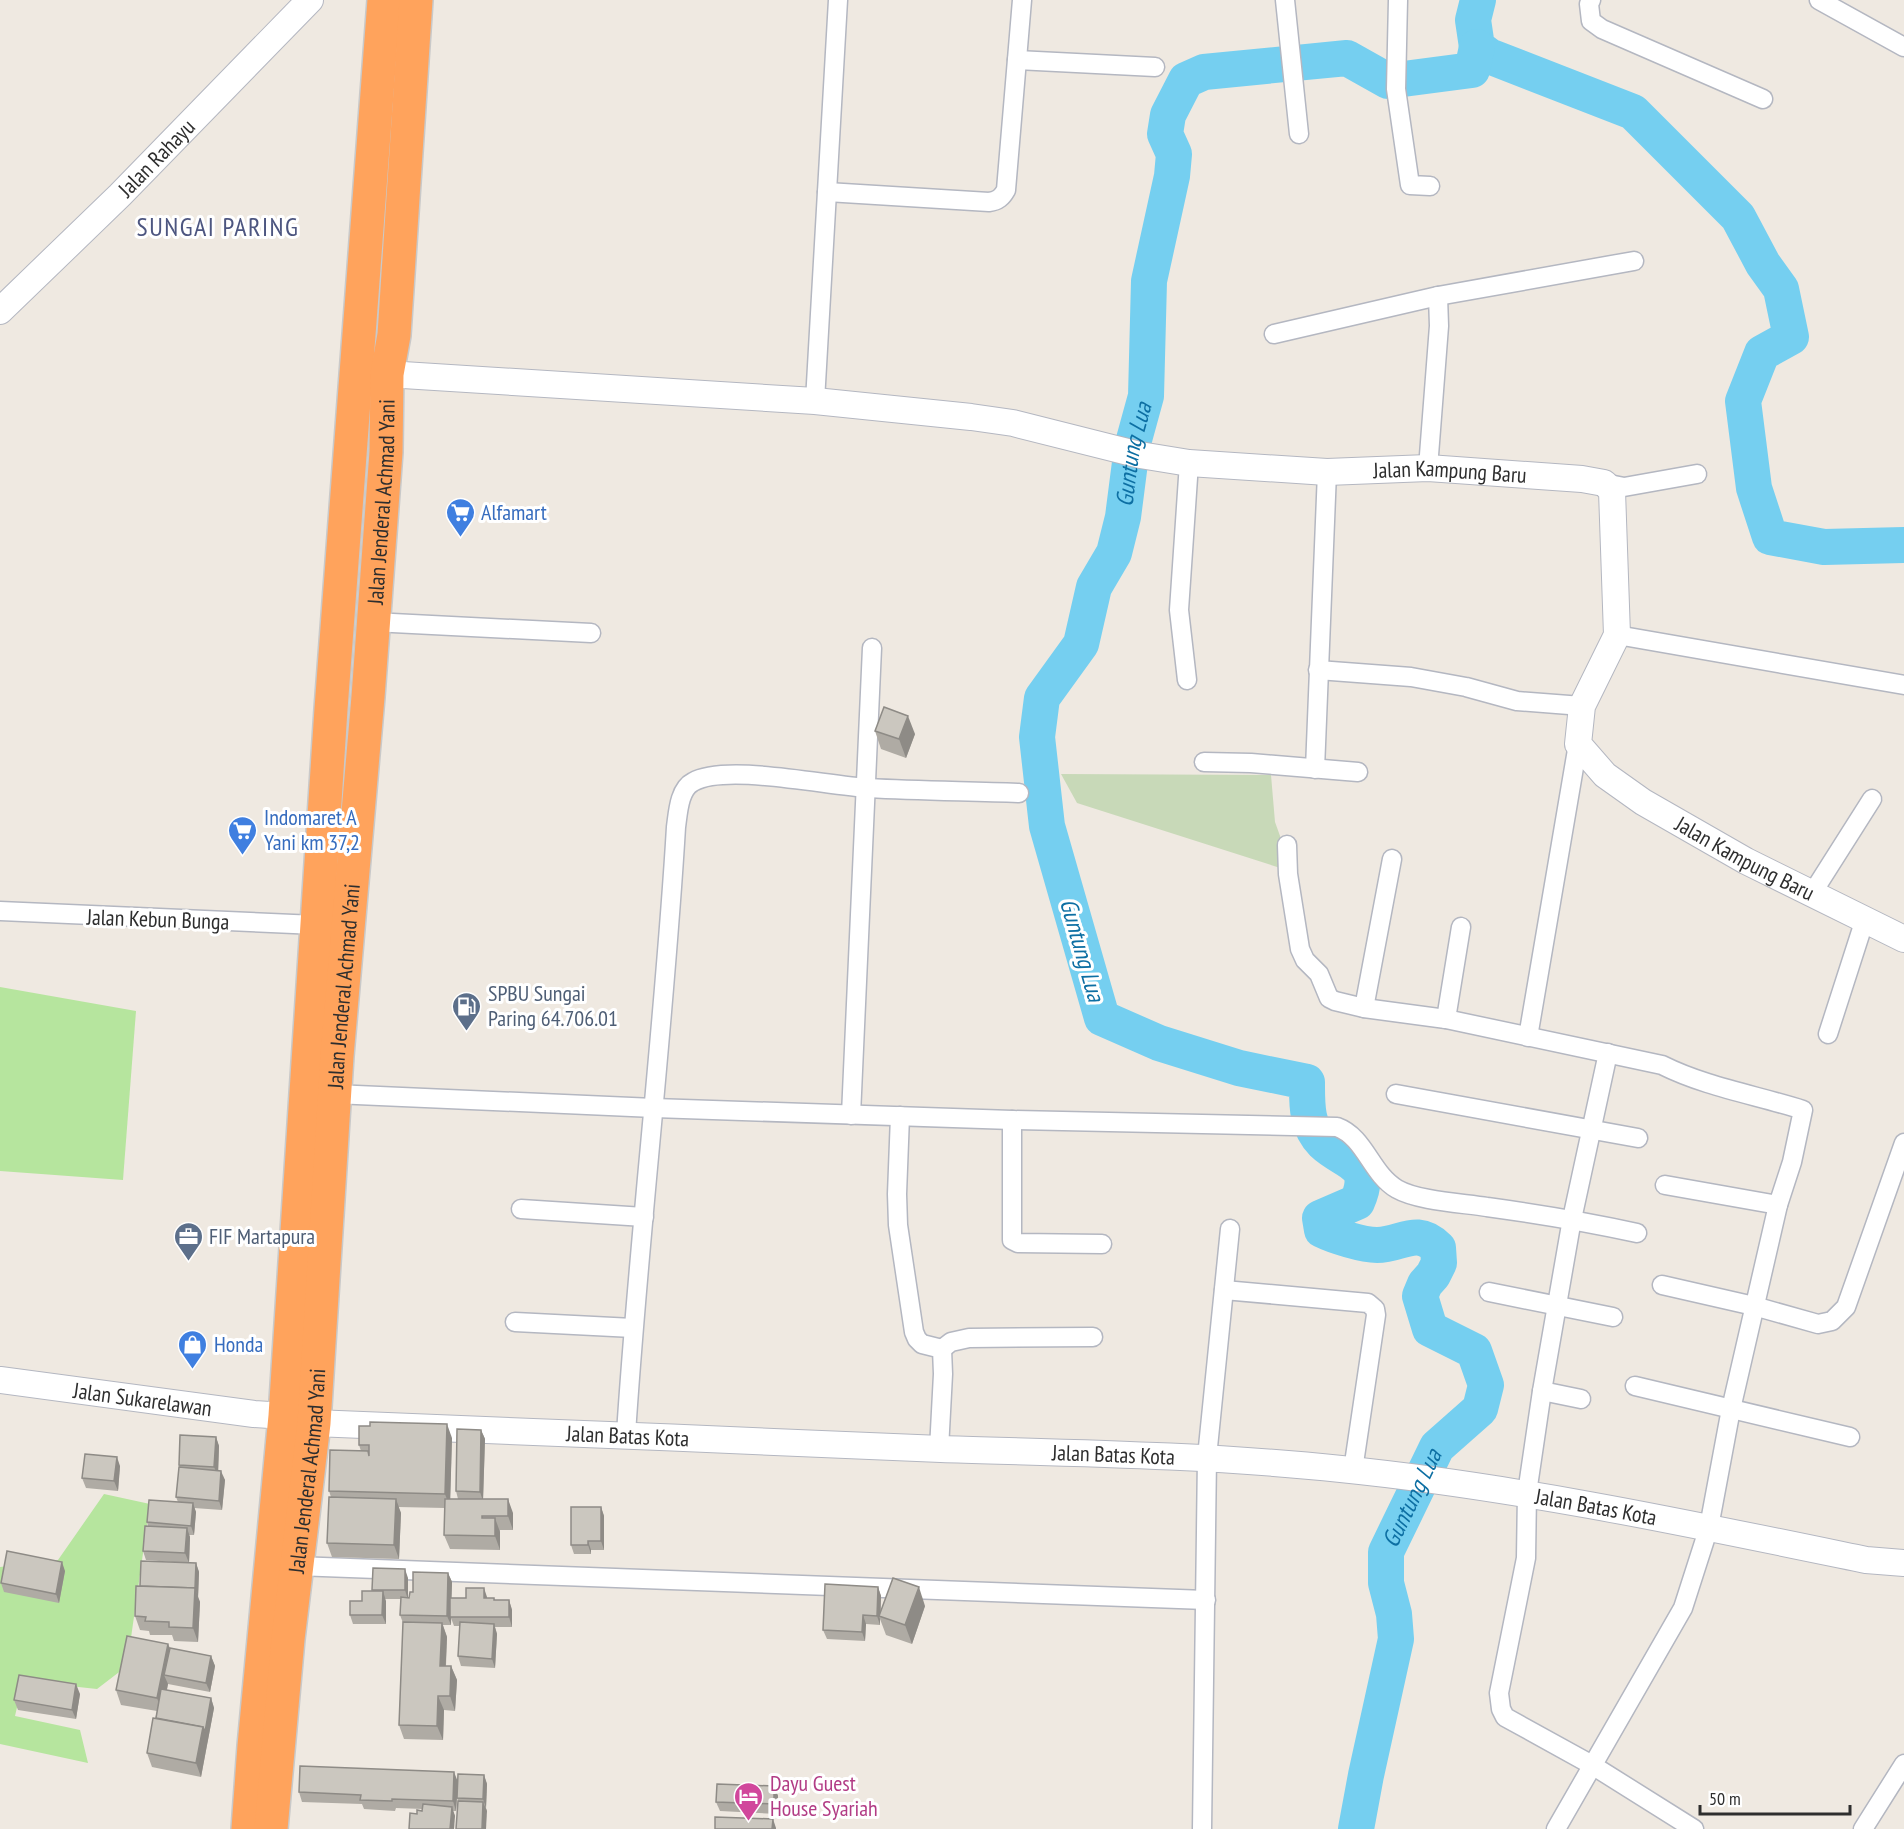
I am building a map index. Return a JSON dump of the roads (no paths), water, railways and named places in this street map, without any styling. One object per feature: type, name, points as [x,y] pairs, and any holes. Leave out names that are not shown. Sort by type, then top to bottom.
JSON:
[{"type":"highway","name":"Jalan Jenderal Achmad Yani","points":[[271,1829],[296,1566],[299,1420],[315,1177],[316,926],[384,0]]},
{"type":"highway","name":"Jalan Jenderal Achmad Yani","points":[[315,1177],[334,1094],[386,452],[387,374],[394,335],[416,0]]},
{"type":"highway","points":[[373,159],[405,160]]},
{"type":"highway","points":[[368,221],[401,222]]},
{"type":"highway","name":"Jalan Jenderal Achmad Yani","points":[[248,1829],[254,1746],[299,1420]]},
{"type":"street","name":"Jalan Rahayu","points":[[0,311],[128,187],[310,0]]},
{"type":"street","points":[[815,401],[838,0]]},
{"type":"street","points":[[827,192],[996,201],[1006,190],[1022,0]]},
{"type":"street","points":[[1285,0],[1299,134]]},
{"type":"street","points":[[1398,0],[1396,81],[1410,185],[1430,186]]},
{"type":"street","points":[[1591,0],[1589,4],[1591,21],[1602,29],[1763,99]]},
{"type":"street","points":[[1819,0],[1904,47]]},
{"type":"street","points":[[1017,60],[1155,67]]},
{"type":"street","points":[[1274,334],[1438,296],[1634,261]]},
{"type":"street","points":[[1428,468],[1439,326],[1438,296]]},
{"type":"street","name":"Jalan Kampung Baru","points":[[387,374],[815,401],[1013,423],[1140,455],[1189,463],[1327,472],[1428,468],[1582,479],[1604,483]]},
{"type":"street","points":[[1186,680],[1179,610],[1189,463]]},
{"type":"street","points":[[1315,769],[1327,472]]},
{"type":"street","points":[[1604,483],[1624,487],[1697,474]]},
{"type":"street","points":[[1528,1037],[1578,744],[1582,706],[1617,635],[1613,501],[1612,491],[1604,483]]},
{"type":"street","points":[[373,622],[591,633]]},
{"type":"street","points":[[1617,635],[1904,685]]},
{"type":"street","points":[[851,1115],[872,648]]},
{"type":"street","points":[[1318,670],[1411,677],[1466,687],[1517,701],[1582,706]]},
{"type":"street","name":"Jalan Kampung Baru","points":[[1578,744],[1605,775],[1642,802],[1746,861],[1904,939]]},
{"type":"street","points":[[1204,762],[1251,763],[1358,772]]},
{"type":"street","points":[[626,1434],[676,827],[681,798],[690,783],[708,775],[745,775],[866,788],[1019,793]]},
{"type":"street","points":[[1812,892],[1872,799]]},
{"type":"street","points":[[1287,845],[1288,874],[1298,938],[1305,960],[1319,974],[1329,998],[1364,1008],[1446,1019],[1662,1065],[1704,1083],[1803,1110],[1792,1162],[1778,1205],[1754,1306],[1731,1409],[1709,1527],[1683,1608],[1556,1829]]},
{"type":"street","points":[[1364,1008],[1392,859]]},
{"type":"street","name":"Jalan Kebun Bunga","points":[[0,911],[316,926]]},
{"type":"street","points":[[1828,1034],[1865,919]]},
{"type":"street","points":[[1446,1019],[1461,927]]},
{"type":"street","points":[[1608,1053],[1556,1305],[1527,1493],[1526,1558],[1499,1693],[1501,1709],[1505,1717],[1592,1765],[1694,1829]]},
{"type":"street","points":[[334,1094],[851,1115],[1337,1126],[1347,1130],[1377,1170],[1396,1188],[1424,1197],[1572,1219],[1637,1233]]},
{"type":"street","points":[[1396,1094],[1638,1138]]},
{"type":"street","points":[[900,1116],[898,1225],[914,1332],[922,1344],[942,1349]]},
{"type":"street","points":[[1012,1120],[1012,1240],[1018,1243],[1102,1244]]},
{"type":"street","points":[[1662,1285],[1754,1306],[1818,1324],[1832,1321],[1846,1307],[1904,1143]]},
{"type":"street","points":[[1665,1185],[1778,1205]]},
{"type":"street","points":[[521,1209],[644,1217]]},
{"type":"street","points":[[1202,1829],[1207,1457],[1230,1229]]},
{"type":"street","points":[[1224,1290],[1373,1305],[1376,1315],[1353,1470]]},
{"type":"street","points":[[1489,1292],[1613,1317]]},
{"type":"street","points":[[515,1322],[633,1328]]},
{"type":"street","points":[[942,1349],[951,1342],[969,1338],[1093,1337]]},
{"type":"street","points":[[939,1449],[942,1349]]},
{"type":"street","name":"Jalan Sukarelawan","points":[[0,1380],[299,1420]]},
{"type":"street","points":[[1635,1386],[1850,1437]]},
{"type":"street","points":[[1542,1391],[1581,1399]]},
{"type":"street","name":"Jalan Batas Kota","points":[[299,1420],[939,1449],[1207,1457],[1353,1470],[1527,1493],[1709,1527],[1866,1560],[1904,1563]]},
{"type":"street","points":[[296,1566],[1206,1600]]},
{"type":"street","points":[[1863,1829],[1904,1764]]},
{"type":"waterway","points":[[1478,0],[1473,20],[1477,47],[1489,56],[1633,112],[1738,217],[1763,264],[1781,289],[1791,337],[1762,353],[1743,401],[1754,488],[1770,537],[1824,547],[1904,545]]},
{"type":"waterway","name":"Guntung Lua","points":[[1356,1829],[1396,1639],[1394,1614],[1386,1583],[1386,1552],[1437,1447],[1480,1409],[1486,1385],[1474,1351],[1430,1329],[1420,1296],[1439,1263],[1438,1248],[1423,1238],[1416,1237],[1371,1245],[1322,1230],[1320,1218],[1357,1202],[1362,1189],[1362,1179],[1355,1165],[1323,1143],[1313,1129],[1310,1122],[1307,1082],[1239,1068],[1159,1043],[1102,1018],[1047,826],[1037,737],[1042,698],[1081,644],[1094,587],[1114,553],[1123,517],[1132,447],[1146,396],[1149,281],[1172,176],[1174,154],[1165,134],[1168,115],[1186,80],[1204,72],[1347,58],[1388,81],[1472,70],[1477,47]]},
{"type":"place","name":"Alfamart","points":[[460,538]]},
{"type":"place","name":"Indomaret A Yani km 37,2","points":[[243,856]]},
{"type":"place","name":"SPBU Sungai Paring 64.706.01","points":[[467,1032]]},
{"type":"place","name":"FIF Martapura","points":[[188,1262]]},
{"type":"place","name":"Honda","points":[[193,1370]]},
{"type":"place","name":"Dayu Guest House Syariah","points":[[749,1822]]},
{"type":"district","name":"SUNGAI PARING","points":[[218,227]]}]
